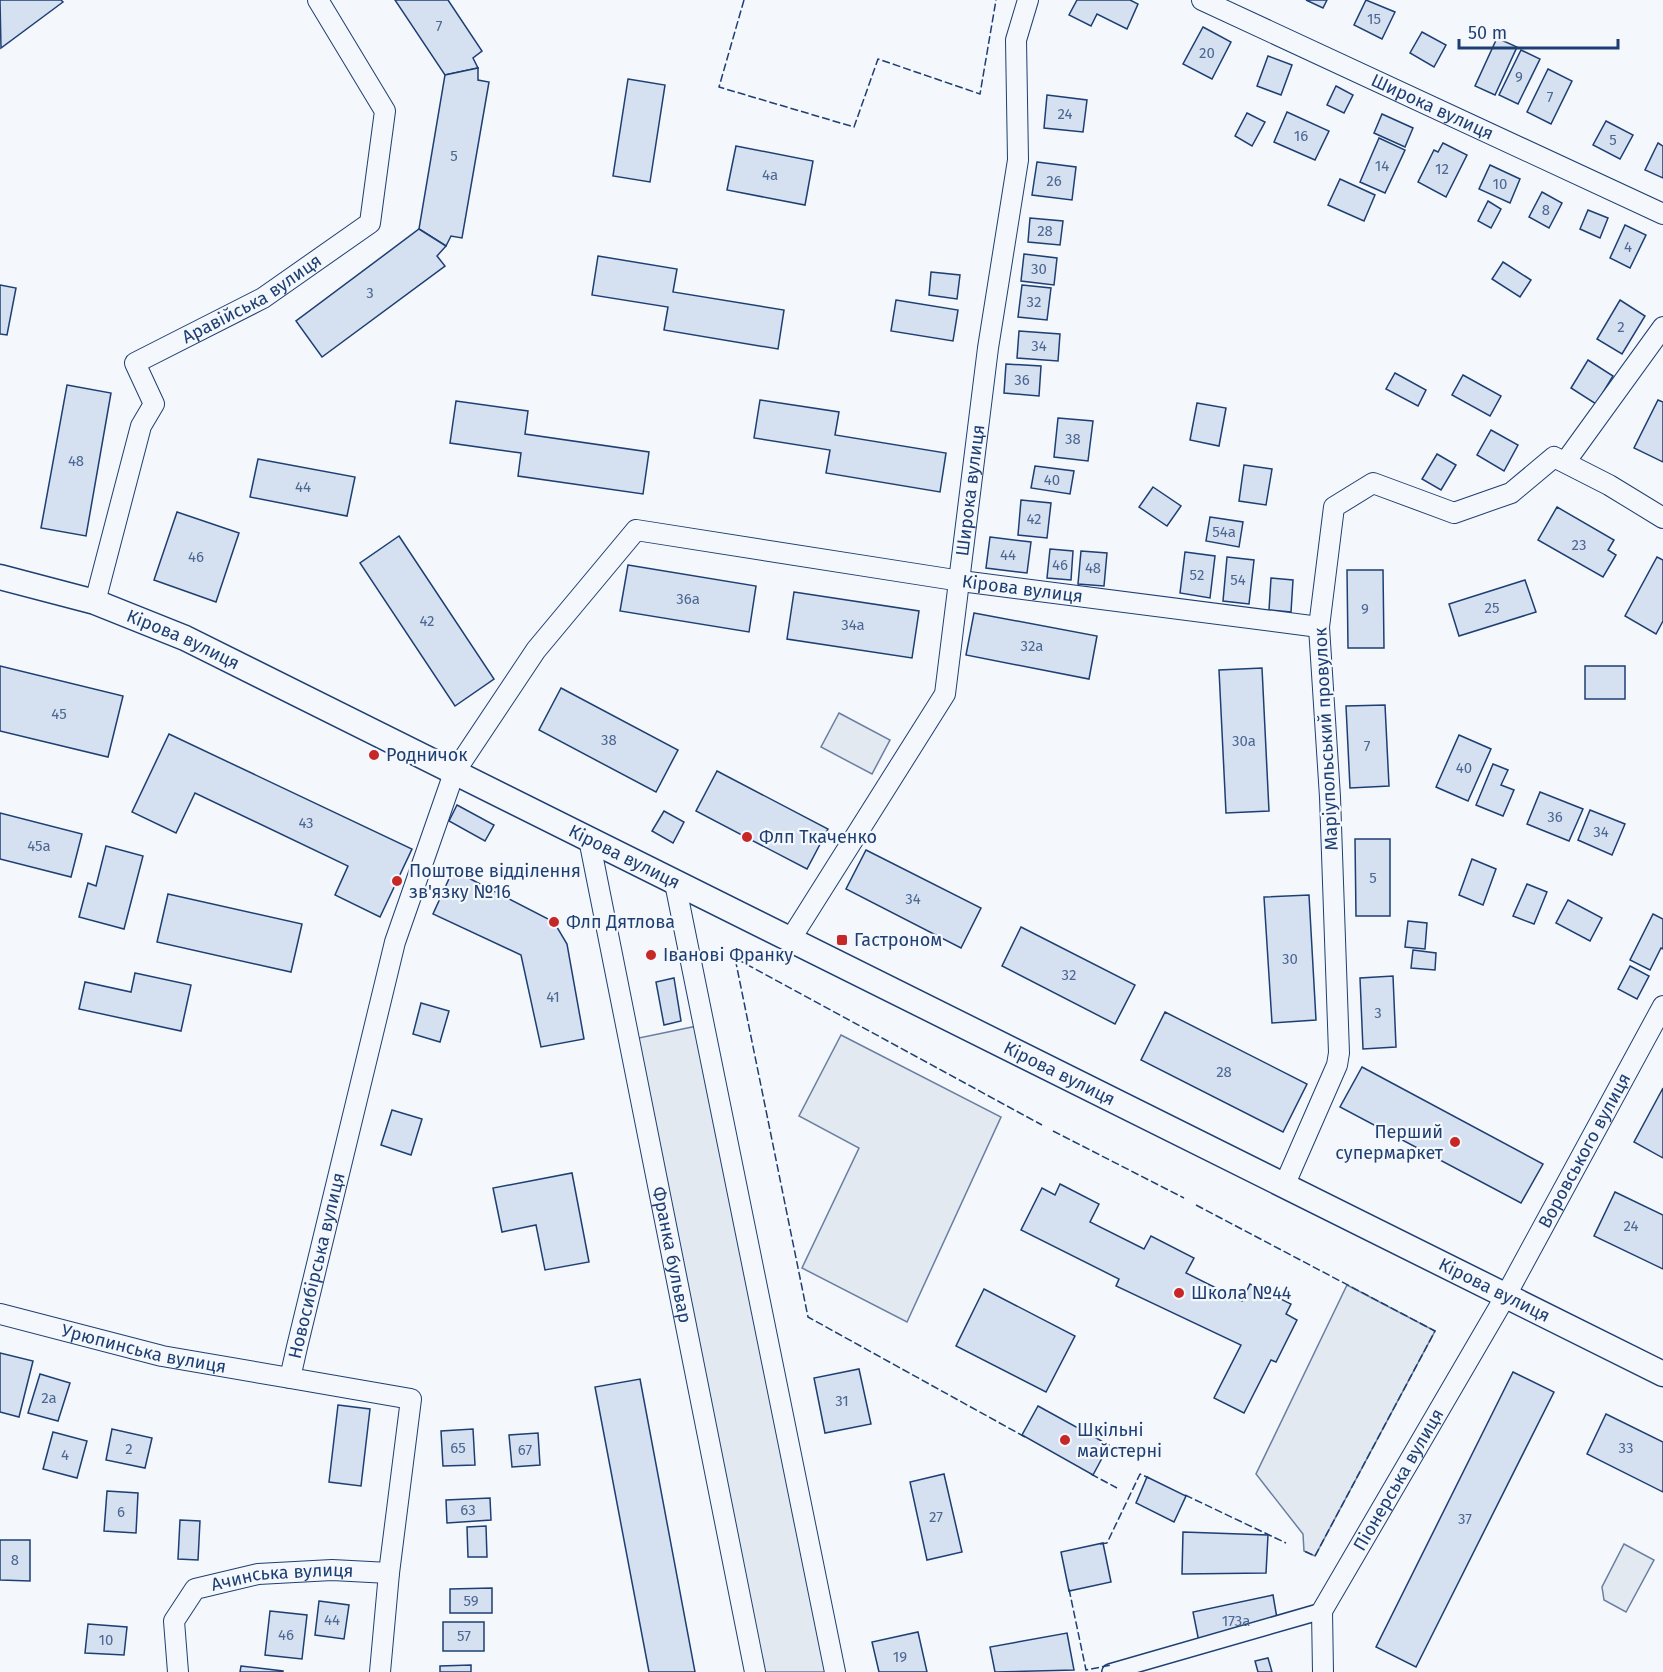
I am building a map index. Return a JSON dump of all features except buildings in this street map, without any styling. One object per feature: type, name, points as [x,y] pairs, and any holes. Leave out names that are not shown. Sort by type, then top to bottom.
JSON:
[{"type":"street","name":"Аравійська вулиця","points":[[95,602],[141,426],[154,404],[135,363],[263,298],[370,224],[386,111],[318,0]]},
{"type":"street","name":"Широка вулиця","points":[[790,940],[945,694],[961,581],[988,348],[1018,160],[1016,40],[1028,0]]},
{"type":"street","name":"Широка вулиця","points":[[1202,0],[1663,214]]},
{"type":"street","points":[[1663,327],[1566,461],[1663,518]]},
{"type":"street","name":"Маріупольський провулок","points":[[1284,1186],[1337,1065],[1339,1053],[1330,797],[1319,627],[1334,507],[1373,483],[1454,513],[1511,493],[1554,458],[1566,461]]},
{"type":"street","name":"Кірова вулиця","points":[[454,772],[536,650],[636,530],[961,581],[1319,627]]},
{"type":"street","name":"Кірова вулиця","points":[[0,577],[95,602],[185,638],[1663,1374]]},
{"type":"street","name":"Новосибірська вулиця","points":[[380,1672],[389,1573],[411,1399],[290,1378],[395,942],[454,772]]},
{"type":"street","name":"Франка бульвар","points":[[589,839],[755,1672]]},
{"type":"street","points":[[675,883],[835,1672]]},
{"type":"street","name":"Воровського вулиця","points":[[1505,1297],[1663,1006]]},
{"type":"street","name":"Піонерська вулиця","points":[[1322,1611],[1505,1297]]},
{"type":"street","name":"Урюпинська вулиця","points":[[0,1314],[162,1356],[290,1378]]},
{"type":"street","name":"Ачинська вулиця","points":[[177,1672],[174,1621],[195,1589],[258,1574],[332,1570],[389,1573]]},
{"type":"street","points":[[1110,1672],[1322,1611],[1323,1672]]},
{"type":"shaded area","points":[[839,713],[890,740],[872,774],[821,747]]},
{"type":"shaded area","points":[[702,1025],[835,1672],[755,1672],[629,1040]]},
{"type":"shaded area","points":[[841,1035],[1001,1117],[907,1322],[802,1268],[859,1148],[799,1116]]},
{"type":"shaded area","points":[[1347,1285],[1435,1331],[1315,1556],[1304,1551],[1303,1534],[1256,1474]]},
{"type":"shaded area","points":[[1624,1544],[1654,1560],[1626,1612],[1604,1600],[1602,1587]]},
{"type":"fence","points":[[744,0],[719,87],[854,127],[878,59],[980,94],[996,0]]},
{"type":"fence","points":[[1025,1437],[808,1317],[735,958],[1042,1125]]},
{"type":"fence","points":[[1053,1131],[1184,1198]]},
{"type":"fence","points":[[1196,1205],[1435,1331],[1315,1556],[1304,1551]]},
{"type":"fence","points":[[1091,1474],[1117,1488]]},
{"type":"fence","points":[[1100,1544],[1107,1543],[1140,1474],[1149,1478]]},
{"type":"fence","points":[[1185,1495],[1286,1543]]},
{"type":"fence","points":[[1069,1589],[1086,1670],[1111,1665]]},
{"type":"place","name":"Родничок","points":[[374,755]]},
{"type":"place","name":"Флп Ткаченко","points":[[747,837]]},
{"type":"place","name":"Поштове відділення зв'язку №16","points":[[397,881]]},
{"type":"place","name":"Флп Дятлова","points":[[554,922]]},
{"type":"place","name":"Гастроном","points":[[842,940]]},
{"type":"place","name":"Іванові Франку","points":[[651,955]]},
{"type":"place","name":"Перший супермаркет","points":[[1455,1142]]},
{"type":"place","name":"Школа №44","points":[[1179,1293]]},
{"type":"place","name":"Шкільні майстерні","points":[[1065,1440]]}]
